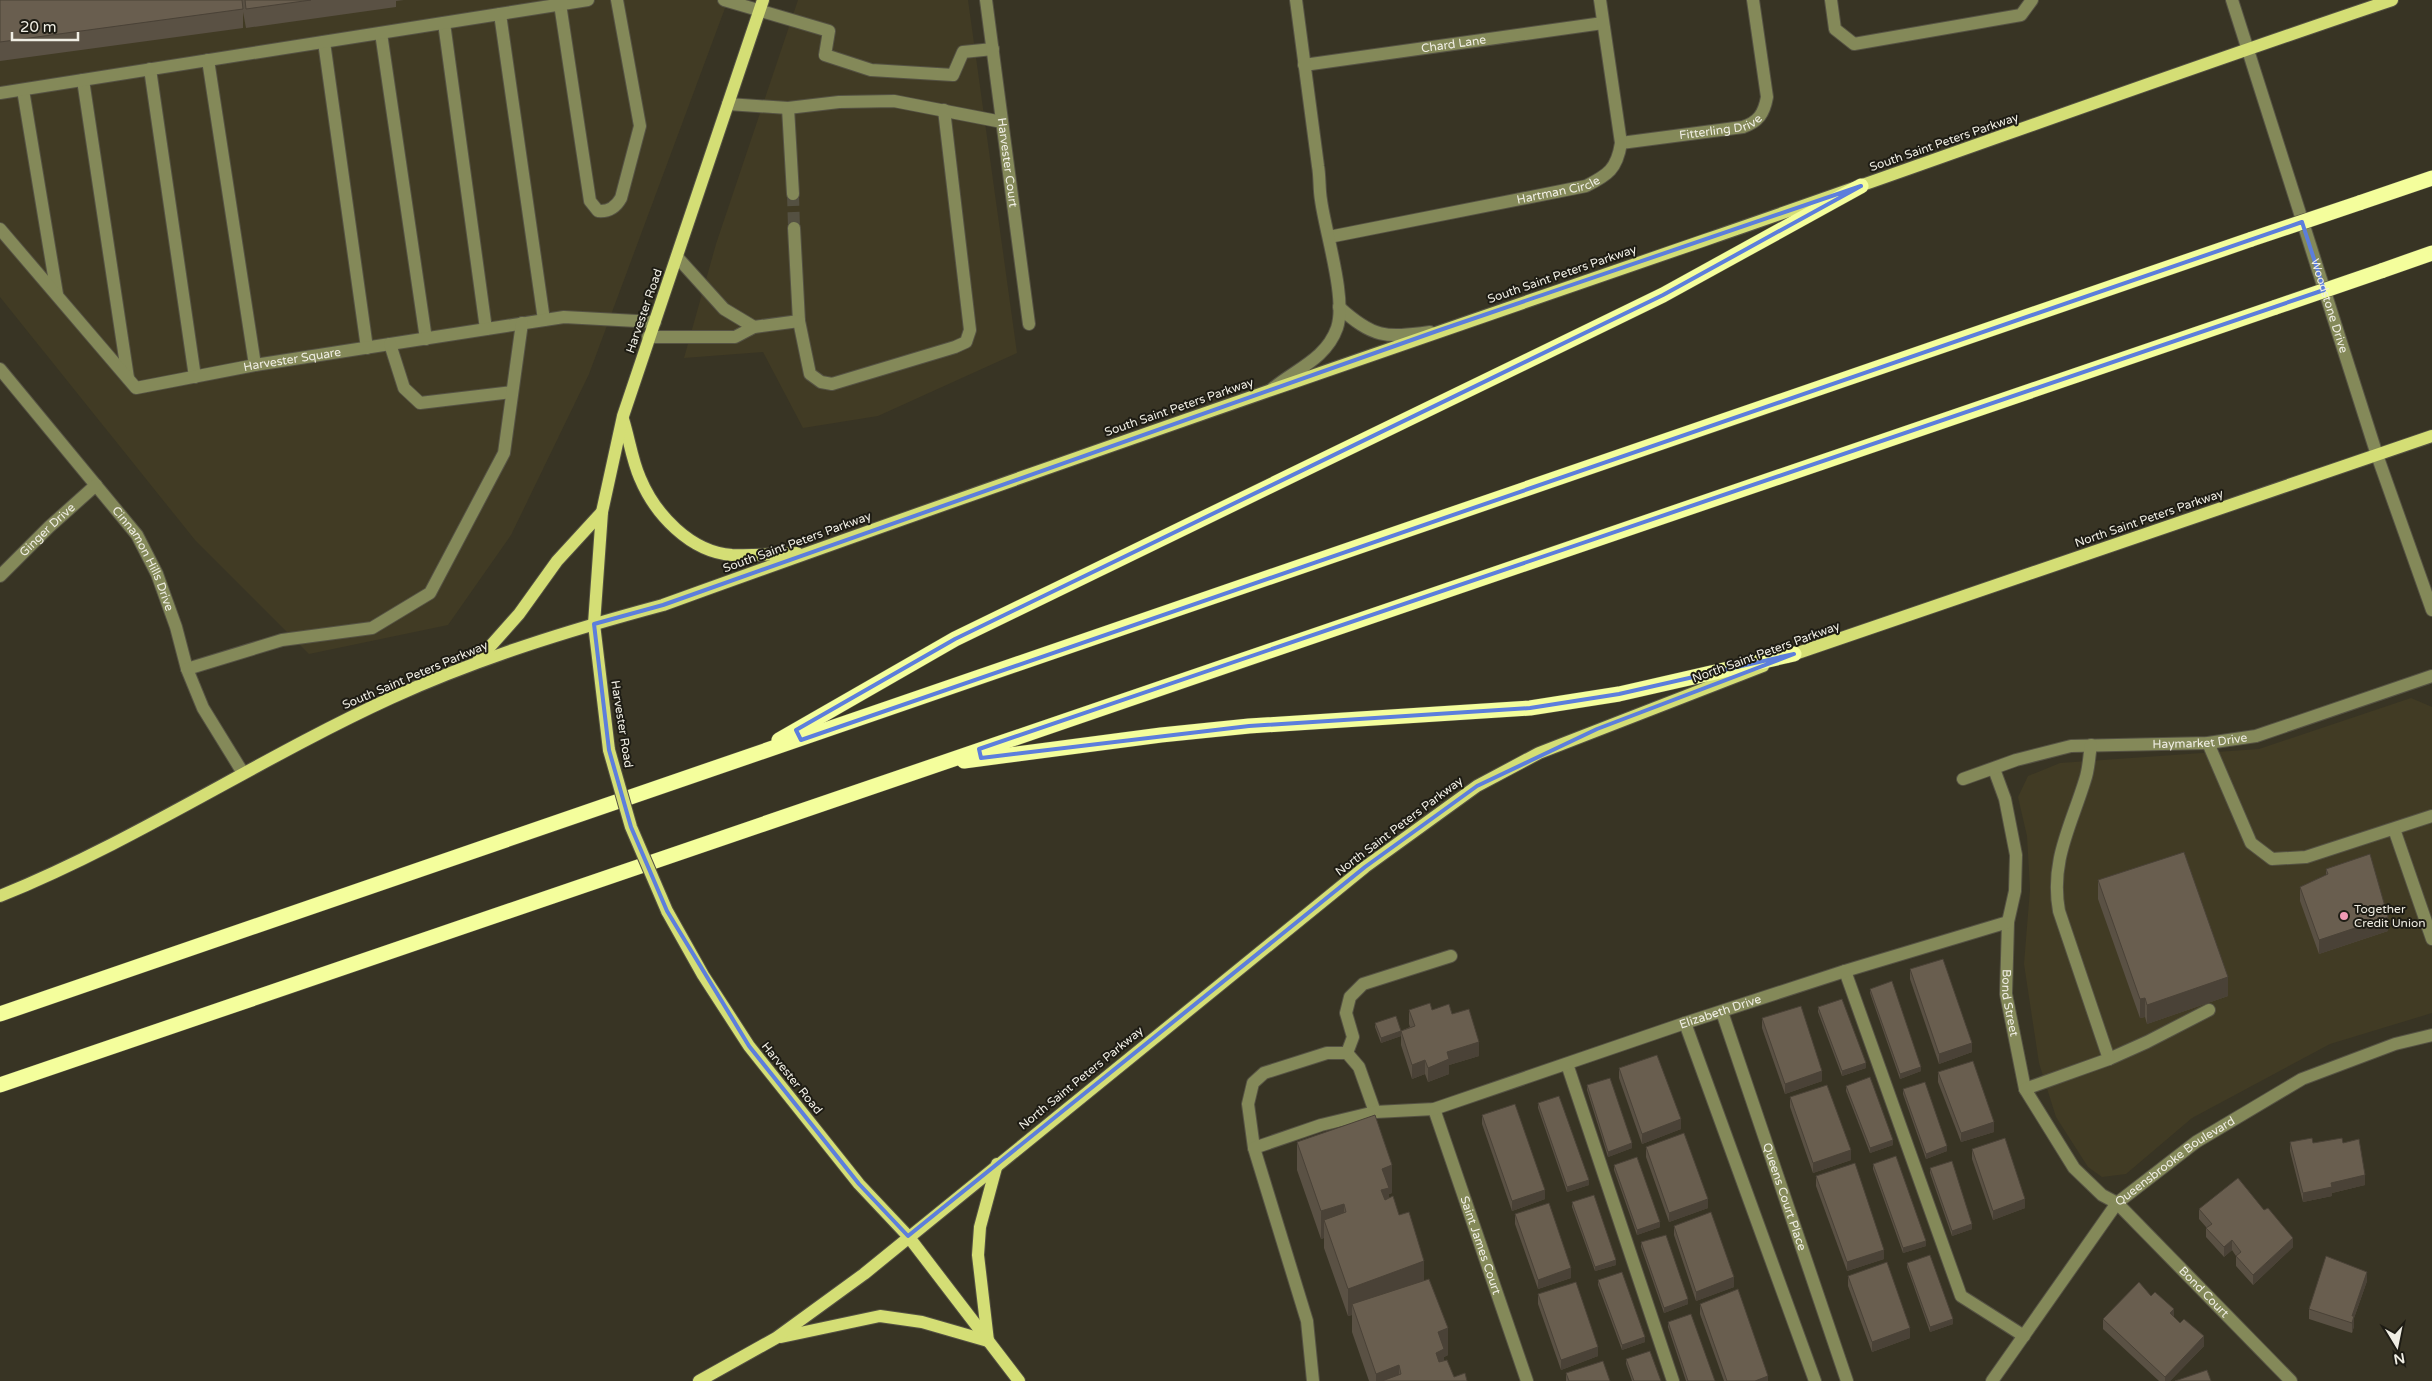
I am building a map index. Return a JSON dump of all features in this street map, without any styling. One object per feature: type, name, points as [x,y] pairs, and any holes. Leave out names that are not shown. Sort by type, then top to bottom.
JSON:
[{"type":"highway","points":[[0,1014],[2432,178]]},
{"type":"highway","points":[[747,758],[955,639],[1663,295],[1861,186]]},
{"type":"highway","points":[[0,1085],[2432,253]]},
{"type":"highway","points":[[931,765],[1161,735],[1239,727],[1530,708],[1620,694],[1794,654]]},
{"type":"main road","name":"South Saint Peters Parkway","points":[[0,896],[53,874],[172,814],[243,773],[391,698],[540,639],[663,605],[1437,331],[1861,186],[2247,48],[2392,0]]},
{"type":"main road","name":"Harvester Road","points":[[761,5],[623,416],[602,512],[594,624],[609,750],[631,827],[667,911],[703,975],[749,1046],[859,1184],[908,1236],[1019,1381]]},
{"type":"main road","points":[[623,416],[639,477],[660,514],[686,536],[706,548],[731,555],[808,553]]},
{"type":"main road","name":"North Saint Peters Parkway","points":[[699,1381],[776,1338],[864,1274],[908,1236],[1364,867],[1477,786],[1555,746],[1794,654],[2432,436]]},
{"type":"main road","points":[[474,664],[499,639],[557,561],[602,512]]},
{"type":"main road","points":[[776,1338],[880,1316],[922,1322],[988,1341],[978,1255],[980,1227],[997,1164]]},
{"type":"street","points":[[0,93],[588,0]]},
{"type":"street","points":[[560,4],[590,201],[598,211],[604,211],[616,206],[621,198],[640,126],[617,0]]},
{"type":"street","points":[[724,0],[761,5],[829,31],[825,55],[871,70],[953,75],[962,52],[993,50]]},
{"type":"street","name":"Harvester Court","points":[[986,0],[1028,324]]},
{"type":"street","points":[[1272,389],[1291,374],[1319,357],[1330,344],[1338,326],[1339,307],[1329,237],[1321,200],[1319,169],[1296,0]]},
{"type":"street","name":"Hartman Circle","points":[[1329,237],[1586,186],[1606,176],[1618,160],[1621,143],[1600,0]]},
{"type":"street","name":"Fitterling Drive","points":[[1621,143],[1742,127],[1760,117],[1765,108],[1767,97],[1753,0]]},
{"type":"street","points":[[1832,0],[1835,30],[1854,44],[2021,16],[2032,0]]},
{"type":"street","name":"Woodstone Drive","points":[[2232,0],[2377,455],[2432,610]]},
{"type":"street","points":[[500,14],[544,320]]},
{"type":"street","points":[[444,23],[486,329]]},
{"type":"street","name":"Chard Lane","points":[[1304,65],[1604,23]]},
{"type":"street","points":[[381,33],[426,338]]},
{"type":"street","points":[[324,42],[367,348]]},
{"type":"street","points":[[208,60],[255,365]]},
{"type":"street","points":[[150,69],[195,377]]},
{"type":"street","points":[[83,80],[128,378]]},
{"type":"street","points":[[23,90],[57,296]]},
{"type":"street","points":[[728,104],[788,108],[839,102],[894,101],[1002,122]]},
{"type":"street","points":[[788,108],[792,194]]},
{"type":"street","points":[[794,228],[799,321],[810,374],[821,382],[832,384],[966,342],[970,330],[944,110]]},
{"type":"street","name":"Harvester Square","points":[[0,229],[136,388],[255,365],[564,317],[655,322]]},
{"type":"street","points":[[677,257],[724,309],[754,327]]},
{"type":"street","points":[[1339,307],[1356,322],[1385,336],[1437,331]]},
{"type":"street","points":[[648,337],[735,337],[754,327],[799,321]]},
{"type":"street","points":[[187,669],[282,640],[372,628],[430,593],[504,452],[522,323]]},
{"type":"street","points":[[390,344],[404,388],[420,402],[512,392]]},
{"type":"street","name":"Cinnamon Hills Drive","points":[[0,369],[137,535],[157,574],[176,626],[187,669],[202,708],[243,773]]},
{"type":"street","name":"Ginger Drive","points":[[0,576],[49,527],[96,485]]},
{"type":"street","name":"Haymarket Drive","points":[[1963,779],[2016,760],[2071,746],[2208,743],[2256,736],[2432,676]]},
{"type":"street","points":[[2208,743],[2251,843],[2272,859],[2306,857],[2432,816]]},
{"type":"street","points":[[2091,745],[2086,778],[2064,836],[2055,894],[2058,911],[2110,1059]]},
{"type":"street","name":"Bond Street","points":[[1994,769],[2005,799],[2016,855],[2016,891],[2008,922],[2006,994],[2025,1089],[2074,1168],[2102,1195],[2117,1203]]},
{"type":"street","points":[[2394,829],[2432,939]]},
{"type":"street","name":"Elizabeth Drive","points":[[1254,1148],[1321,1125],[1375,1112],[1434,1108],[1845,971],[2008,922]]},
{"type":"street","points":[[1347,1053],[1353,1037],[1346,1013],[1350,998],[1362,984],[1451,956]]},
{"type":"street","points":[[1845,971],[1960,1296],[2024,1336]]},
{"type":"street","points":[[2025,1089],[2110,1059],[2208,1010]]},
{"type":"street","name":"Queens Court Place","points":[[1722,1012],[1848,1381]]},
{"type":"street","points":[[1686,1023],[1815,1381]]},
{"type":"street","name":"Queensbrooke Boulevard","points":[[1992,1381],[2076,1258],[2117,1203],[2196,1142],[2302,1079],[2395,1044],[2432,1035]]},
{"type":"street","points":[[1313,1381],[1307,1321],[1254,1148],[1248,1104],[1253,1083],[1264,1073],[1327,1052],[1347,1053],[1359,1067],[1375,1112]]},
{"type":"street","points":[[1567,1064],[1673,1381]]},
{"type":"street","name":"Saint James Court","points":[[1434,1108],[1527,1381]]},
{"type":"street","name":"Bond Court","points":[[2117,1203],[2291,1381]]},
{"type":"highlighted area","points":[[1861,186],[1663,295],[955,639],[796,730],[801,740],[2302,222],[2324,290],[979,749],[981,758],[1249,726],[1530,708],[1619,694],[1794,654],[1597,729],[1477,786],[1365,867],[908,1236],[859,1184],[749,1046],[667,911],[631,827],[609,750],[594,624],[663,605],[1437,331]]},
{"type":"shaded area","points":[[0,0],[728,0],[589,374],[511,535],[448,625],[309,654],[195,540],[0,297]]},
{"type":"shaded area","points":[[798,0],[968,0],[1017,353],[878,416],[803,428],[763,352],[684,358],[716,244]]},
{"type":"shaded area","points":[[2411,698],[2432,707],[2432,1013],[2330,1044],[2192,1118],[2126,1174],[2102,1177],[2088,1167],[2056,1117],[2039,1063],[2024,964],[2030,889],[2027,836],[2018,797],[2028,776],[2060,763],[2259,749]]},
{"type":"building","points":[[0,0],[242,0],[243,9],[0,42]]},
{"type":"building","points":[[245,0],[311,0],[246,9]]},
{"type":"building","points":[[2184,852],[2228,977],[2147,1005],[2145,998],[2140,999],[2098,880]]},
{"type":"building","name":"Together Credit Union","points":[[2370,854],[2388,917],[2319,940],[2300,887],[2328,874],[2326,869]]},
{"type":"building","points":[[1943,959],[1972,1043],[1939,1054],[1910,969]]},
{"type":"building","points":[[1892,981],[1921,1067],[1900,1074],[1870,989]]},
{"type":"building","points":[[1842,999],[1866,1063],[1842,1071],[1818,1007]]},
{"type":"building","points":[[1430,1003],[1432,1010],[1449,1004],[1452,1014],[1469,1009],[1479,1042],[1447,1052],[1449,1059],[1428,1068],[1425,1060],[1412,1065],[1401,1031],[1415,1026],[1409,1010]]},
{"type":"building","points":[[1801,1006],[1822,1071],[1785,1084],[1762,1018]]},
{"type":"building","points":[[1396,1016],[1401,1031],[1381,1038],[1375,1023]]},
{"type":"building","points":[[1657,1055],[1681,1119],[1642,1134],[1619,1068]]},
{"type":"building","points":[[1973,1061],[1994,1122],[1961,1133],[1938,1072]]},
{"type":"building","points":[[1870,1077],[1893,1140],[1870,1148],[1846,1086]]},
{"type":"building","points":[[1610,1078],[1632,1143],[1608,1152],[1587,1085]]},
{"type":"building","points":[[1925,1082],[1947,1146],[1926,1154],[1903,1089]]},
{"type":"building","points":[[1827,1085],[1851,1150],[1813,1163],[1790,1097]]},
{"type":"building","points":[[1559,1096],[1589,1180],[1567,1187],[1538,1103]]},
{"type":"building","points":[[1515,1104],[1545,1190],[1512,1201],[1482,1115]]},
{"type":"building","points":[[1375,1115],[1392,1165],[1382,1169],[1389,1188],[1381,1190],[1385,1200],[1393,1196],[1399,1215],[1409,1212],[1424,1261],[1348,1289],[1324,1220],[1346,1212],[1344,1204],[1321,1211],[1297,1142]]},
{"type":"building","points":[[1684,1133],[1708,1199],[1669,1213],[1646,1147]]},
{"type":"building","points":[[2005,1138],[2025,1199],[1993,1211],[1972,1149]]},
{"type":"building","points":[[2312,1138],[2313,1143],[2342,1138],[2343,1143],[2359,1139],[2365,1175],[2331,1183],[2332,1187],[2303,1193],[2290,1142]]},
{"type":"building","points":[[1896,1156],[1926,1241],[1903,1248],[1873,1164]]},
{"type":"building","points":[[1637,1157],[1660,1222],[1637,1230],[1614,1165]]},
{"type":"building","points":[[1952,1161],[1972,1224],[1952,1231],[1930,1168]]},
{"type":"building","points":[[1855,1163],[1884,1250],[1847,1262],[1816,1176]]},
{"type":"building","points":[[2238,1178],[2264,1210],[2268,1208],[2293,1238],[2253,1275],[2236,1256],[2241,1252],[2232,1240],[2224,1247],[2206,1228],[2212,1224],[2199,1209]]},
{"type":"building","points":[[1594,1195],[1616,1260],[1595,1267],[1572,1202]]},
{"type":"building","points":[[1549,1203],[1571,1268],[1538,1280],[1515,1214]]},
{"type":"building","points":[[1711,1212],[1734,1277],[1696,1292],[1674,1226]]},
{"type":"building","points":[[1666,1235],[1688,1299],[1664,1308],[1641,1242]]},
{"type":"building","points":[[1930,1255],[1953,1319],[1930,1327],[1907,1263]]},
{"type":"building","points":[[2326,1256],[2367,1272],[2352,1316],[2354,1316],[2352,1323],[2309,1309]]},
{"type":"building","points":[[1887,1262],[1910,1328],[1872,1342],[1848,1276]]},
{"type":"building","points":[[1622,1272],[1645,1337],[1622,1345],[1598,1280]]},
{"type":"building","points":[[1429,1279],[1448,1328],[1438,1332],[1444,1349],[1436,1353],[1439,1362],[1447,1360],[1454,1377],[1465,1373],[1467,1381],[1382,1381],[1401,1374],[1399,1365],[1376,1374],[1352,1304]]},
{"type":"building","points":[[1576,1282],[1598,1347],[1561,1360],[1538,1294]]},
{"type":"building","points":[[2139,1282],[2151,1296],[2155,1292],[2174,1309],[2170,1313],[2180,1323],[2184,1319],[2204,1336],[2165,1377],[2103,1319]]},
{"type":"building","points":[[1738,1289],[1768,1376],[1755,1381],[1727,1381],[1700,1304]]},
{"type":"building","points":[[1691,1314],[1715,1381],[1688,1381],[1668,1322]]},
{"type":"building","points":[[1650,1351],[1661,1381],[1634,1381],[1626,1359]]},
{"type":"building","points":[[1603,1361],[1610,1381],[1569,1381],[1566,1373]]},
{"type":"building","points":[[2207,1370],[2211,1381],[2175,1381]]},
{"type":"tunnel","points":[[793,194],[794,228]]},
{"type":"place","name":"Together Credit Union","points":[[2344,916]]}]
